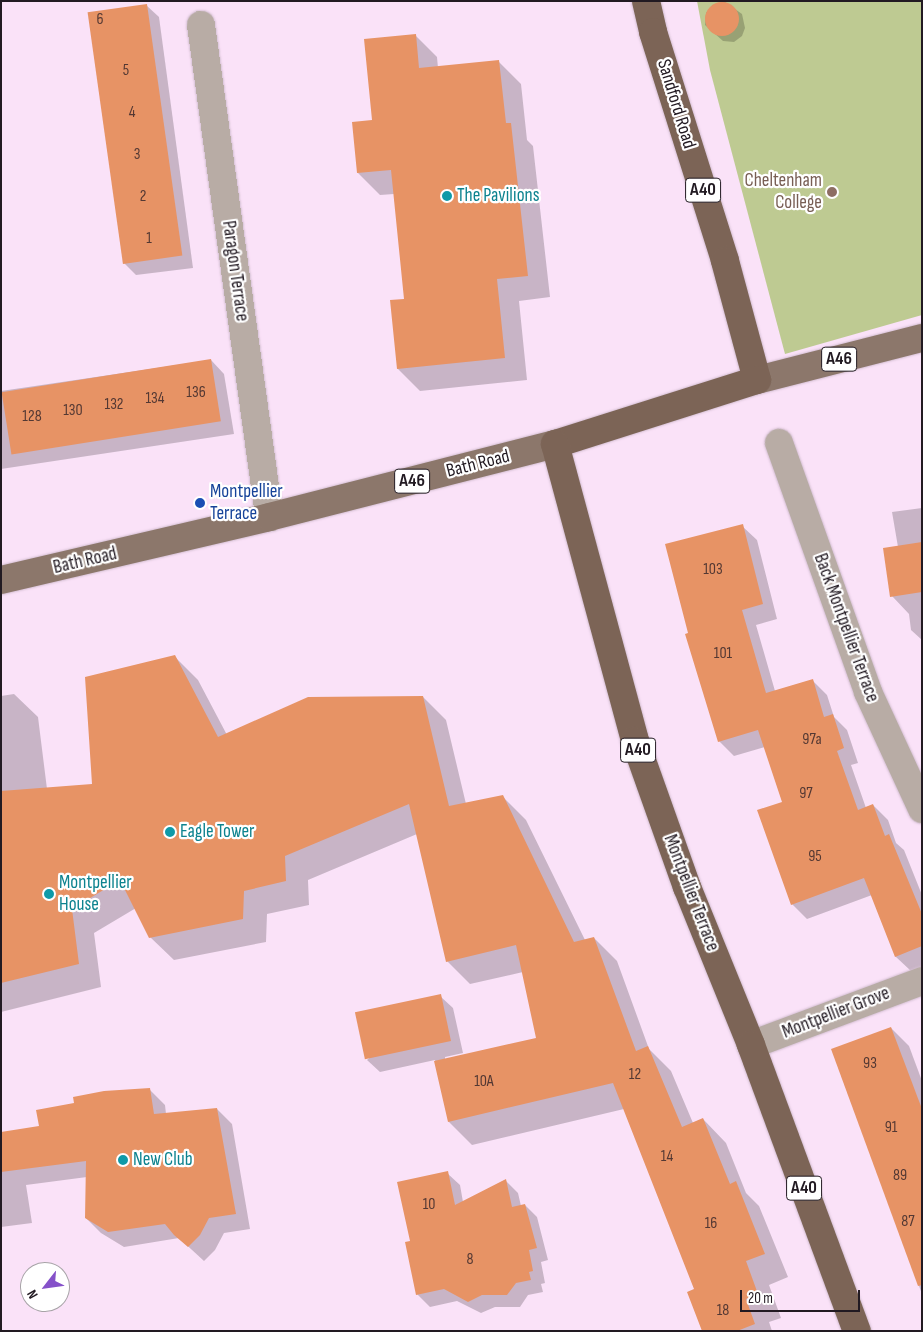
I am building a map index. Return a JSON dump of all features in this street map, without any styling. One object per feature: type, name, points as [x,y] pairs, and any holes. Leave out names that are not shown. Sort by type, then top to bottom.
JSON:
[{"type":"highway","name":"Sandford Road","points":[[646,1],[653,32],[725,261],[757,380]]},
{"type":"highway","name":"Bath Road","points":[[555,444],[665,411],[757,380]]},
{"type":"highway","name":"Montpellier Terrace","points":[[555,444],[635,741],[687,887],[751,1045],[857,1331]]},
{"type":"main road","name":"Bath Road","points":[[757,380],[922,338]]},
{"type":"main road","name":"Bath Road","points":[[1,580],[269,517],[555,444]]},
{"type":"street","name":"Paragon Terrace","points":[[201,25],[269,517]]},
{"type":"street","name":"Back Montpellier Terrace","points":[[779,443],[868,692],[922,809]]},
{"type":"street","name":"Montpellier Grove","points":[[751,1045],[922,981]]},
{"type":"green space","name":"Cheltenham College","points":[[697,1],[922,1],[922,315],[785,354],[710,70]]},
{"type":"building","points":[[722,2],[729,3],[734,7],[738,12],[738,26],[734,31],[729,35],[722,36],[715,35],[710,31],[706,26],[705,19],[706,12],[710,7],[715,3]]},
{"type":"building","points":[[147,4],[182,256],[123,264],[88,12]]},
{"type":"building","name":"The Pavilions","points":[[416,34],[419,68],[499,60],[506,123],[511,123],[528,276],[497,279],[505,358],[397,369],[390,300],[404,299],[391,170],[357,173],[352,122],[372,120],[364,39]]},
{"type":"building","points":[[211,359],[221,421],[11,454],[2,392]]},
{"type":"building","points":[[743,524],[763,604],[742,610],[766,693],[813,679],[824,717],[833,714],[844,748],[837,751],[858,810],[873,804],[885,836],[889,834],[922,914],[922,946],[895,957],[864,878],[791,905],[757,810],[782,802],[758,730],[718,742],[685,634],[688,633],[665,544]]},
{"type":"building","points":[[922,542],[922,592],[890,597],[883,548]]},
{"type":"building","points":[[175,655],[218,737],[308,697],[423,696],[449,806],[503,795],[574,942],[594,937],[636,1051],[648,1046],[682,1127],[703,1118],[730,1184],[736,1181],[765,1254],[746,1261],[758,1294],[746,1299],[755,1324],[737,1331],[702,1331],[687,1292],[694,1289],[613,1083],[448,1122],[434,1061],[536,1038],[516,945],[446,962],[409,804],[285,856],[286,881],[244,891],[243,919],[149,938],[120,880],[72,909],[79,964],[1,983],[1,791],[92,784],[85,677]]},
{"type":"building","points":[[441,994],[451,1041],[365,1059],[355,1012]]},
{"type":"building","points":[[891,1027],[922,1109],[922,1285],[918,1286],[831,1049]]},
{"type":"building","name":"New Club","points":[[150,1088],[154,1114],[217,1108],[236,1214],[209,1218],[200,1235],[188,1247],[165,1224],[108,1232],[85,1218],[86,1161],[1,1172],[1,1132],[39,1126],[36,1110],[74,1103],[73,1097],[104,1091]]},
{"type":"building","points":[[448,1171],[455,1205],[506,1179],[512,1207],[525,1204],[537,1248],[529,1250],[533,1271],[529,1272],[531,1280],[516,1283],[507,1295],[482,1295],[468,1302],[444,1289],[416,1295],[405,1242],[410,1241],[397,1182]]},
{"type":"place","name":"Cheltenham College","points":[[832,192]]},
{"type":"place","name":"The Pavilions","points":[[447,196]]},
{"type":"place","name":"Montpellier Terrace","points":[[200,503]]},
{"type":"place","name":"Eagle Tower","points":[[170,832]]},
{"type":"place","name":"Montpellier House","points":[[49,894]]},
{"type":"place","name":"New Club","points":[[123,1160]]}]
